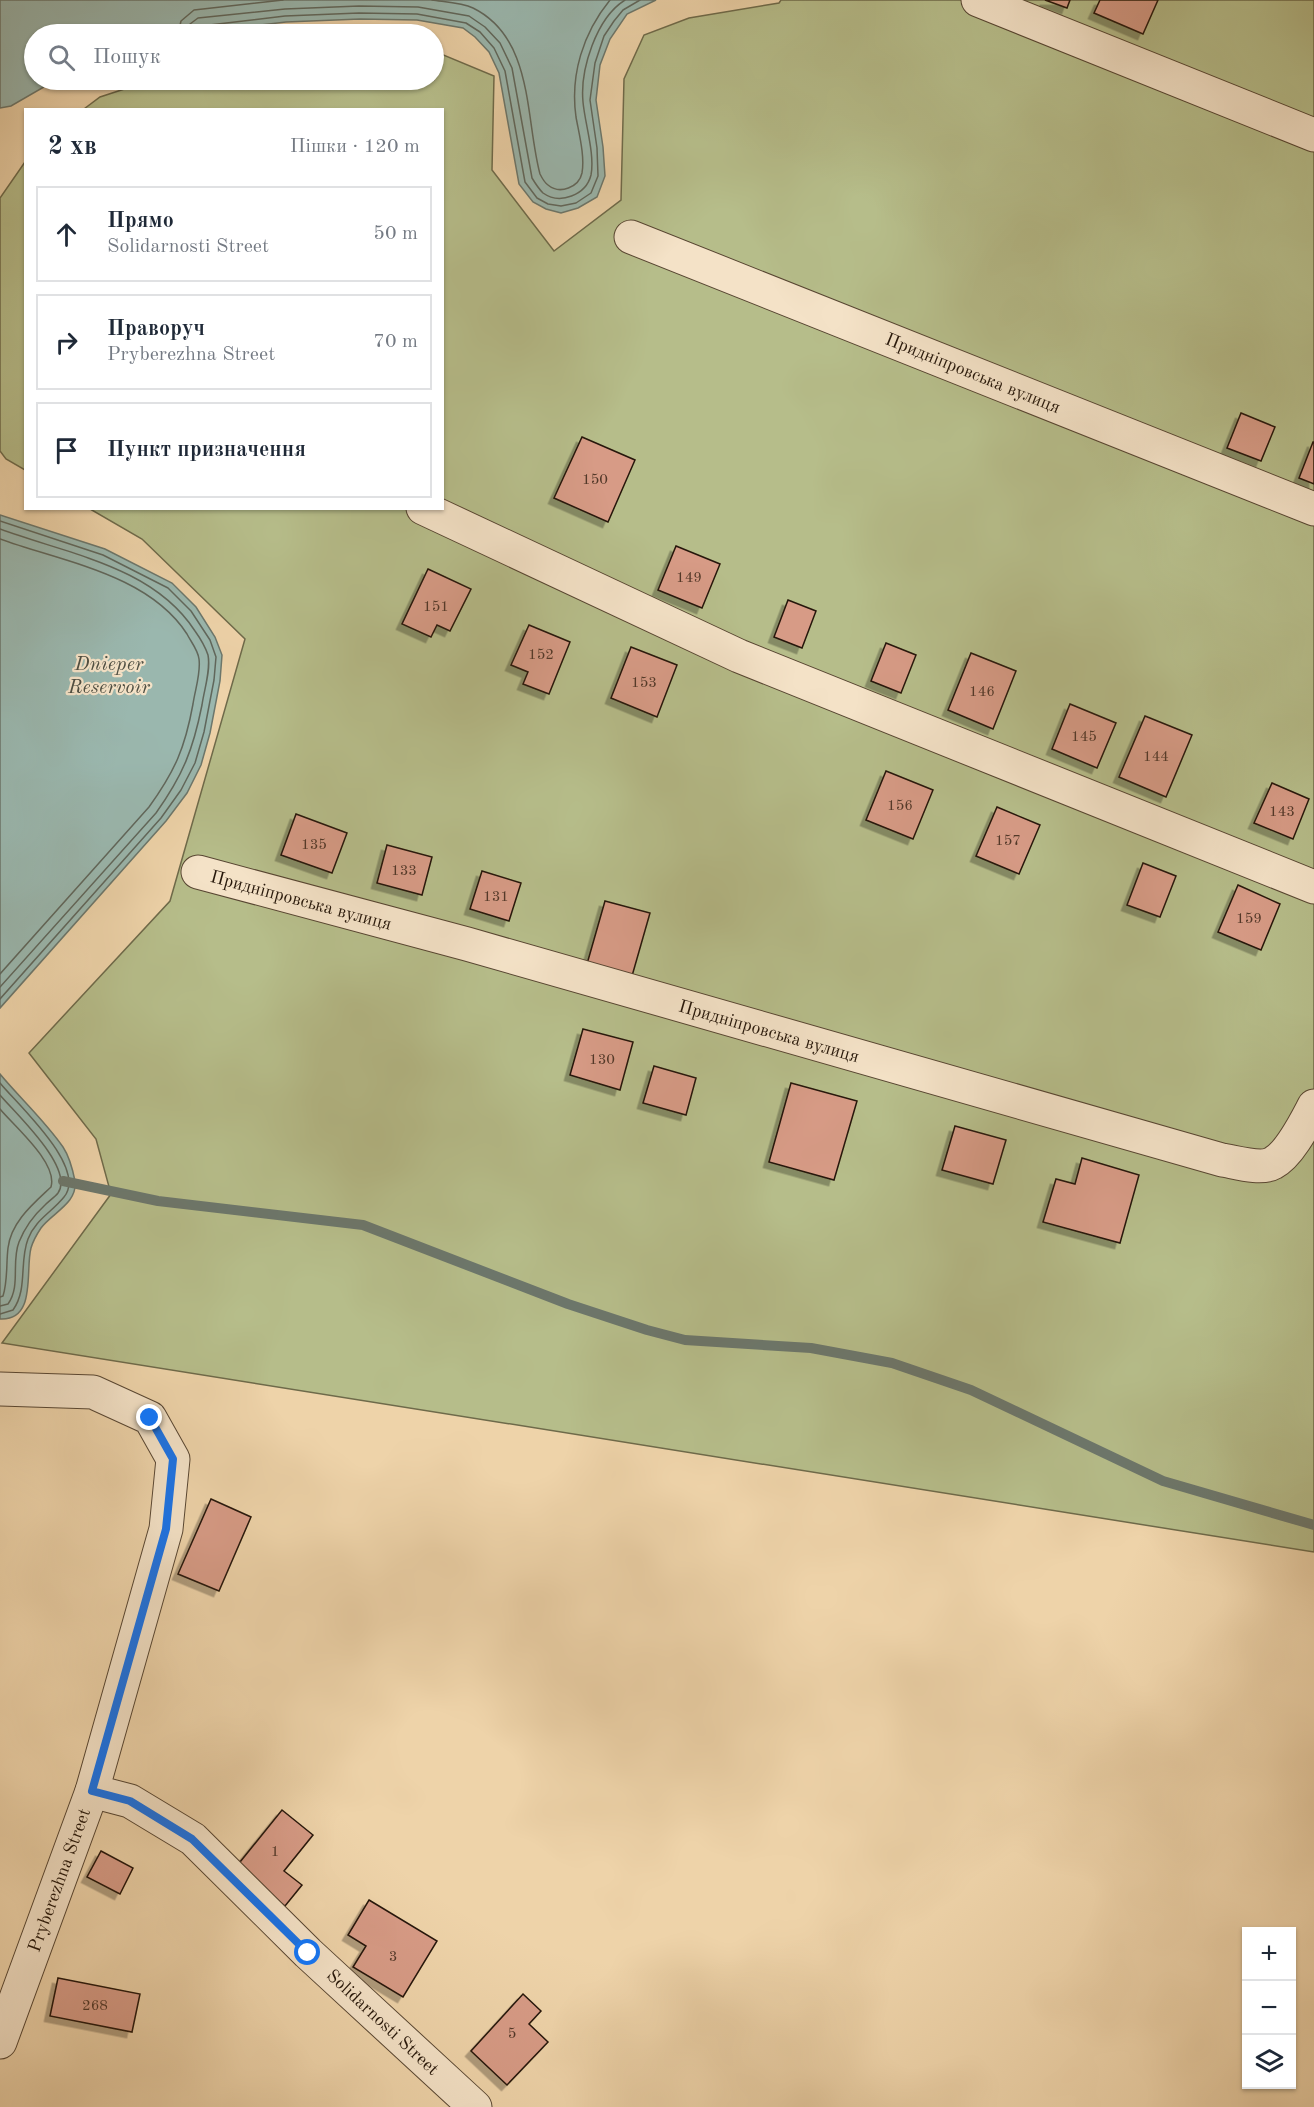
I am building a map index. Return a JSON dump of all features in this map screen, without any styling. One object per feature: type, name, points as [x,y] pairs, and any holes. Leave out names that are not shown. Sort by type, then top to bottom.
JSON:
[{"type":"street","points":[[978,0],[1314,135]]},
{"type":"street","name":"Придніпровська вулиця","points":[[631,237],[1314,509]]},
{"type":"street","points":[[427,510],[739,656],[1314,887]]},
{"type":"street","name":"Придніпровська вулиця","points":[[198,872],[467,944],[726,1020],[1222,1160],[1251,1166],[1273,1164],[1287,1149],[1314,1106]]},
{"type":"street","name":"Pryberezhna Street","points":[[0,1389],[93,1392],[150,1418],[173,1459],[166,1529],[92,1791],[0,2042]]},
{"type":"street","name":"Solidarnosti Street","points":[[92,1791],[130,1801],[192,1839],[308,1953],[475,2107]]},
{"type":"green space","points":[[781,0],[1314,0],[1314,1552],[2,1343],[111,1194],[96,1139],[29,1053],[170,901],[245,639],[142,539],[92,510],[444,510],[444,108],[85,108],[100,97],[121,90],[444,90],[444,55],[494,76],[492,170],[554,251],[621,200],[624,79],[644,35],[689,18],[779,3]]},
{"type":"green space","points":[[24,163],[24,469],[6,459],[0,451],[0,198]]},
{"type":"water","points":[[0,0],[656,0],[627,14],[610,39],[600,65],[596,100],[605,176],[597,197],[578,208],[561,213],[533,202],[519,184],[499,73],[489,52],[463,28],[444,24],[417,20],[360,19],[269,24],[24,24],[24,90],[39,90],[11,106],[0,108]]},
{"type":"water","name":"Dnieper Reservoir","points":[[0,515],[105,549],[172,583],[196,607],[215,637],[222,655],[220,681],[210,733],[201,765],[187,793],[166,821],[0,1008]]},
{"type":"water","points":[[0,1074],[63,1147],[69,1159],[75,1189],[68,1202],[41,1228],[33,1243],[29,1257],[27,1292],[20,1312],[12,1317],[0,1319]]},
{"type":"building","points":[[1045,0],[1070,0],[1067,8]]},
{"type":"building","points":[[1100,0],[1158,0],[1143,34],[1094,13]]},
{"type":"building","points":[[1241,413],[1275,427],[1261,461],[1227,448]]},
{"type":"building","points":[[582,437],[635,460],[608,522],[554,498]]},
{"type":"building","points":[[1314,442],[1314,484],[1299,478]]},
{"type":"building","points":[[676,546],[720,564],[702,608],[658,590]]},
{"type":"building","points":[[428,569],[471,589],[450,631],[437,625],[431,637],[402,624]]},
{"type":"building","points":[[788,600],[816,611],[802,648],[774,637]]},
{"type":"building","points":[[529,625],[570,642],[549,694],[523,684],[528,672],[511,665]]},
{"type":"building","points":[[886,643],[916,655],[901,693],[871,681]]},
{"type":"building","points":[[631,647],[677,665],[657,717],[611,698]]},
{"type":"building","points":[[971,653],[1016,671],[993,729],[948,710]]},
{"type":"building","points":[[1070,704],[1116,723],[1097,768],[1052,749]]},
{"type":"building","points":[[1145,716],[1192,735],[1166,797],[1119,777]]},
{"type":"building","points":[[886,771],[933,790],[913,839],[866,820]]},
{"type":"building","points":[[1272,783],[1309,799],[1293,839],[1254,823]]},
{"type":"building","points":[[997,807],[1040,825],[1019,874],[976,856]]},
{"type":"building","points":[[296,814],[347,833],[332,873],[281,855]]},
{"type":"building","points":[[387,845],[432,857],[422,895],[377,883]]},
{"type":"building","points":[[1143,863],[1176,876],[1160,917],[1127,905]]},
{"type":"building","points":[[482,871],[521,883],[509,921],[470,909]]},
{"type":"building","points":[[1238,885],[1280,904],[1261,950],[1218,932]]},
{"type":"building","points":[[605,901],[650,913],[632,976],[587,964]]},
{"type":"building","points":[[583,1029],[633,1042],[620,1090],[570,1075]]},
{"type":"building","points":[[654,1066],[696,1078],[686,1115],[643,1103]]},
{"type":"building","points":[[791,1083],[857,1101],[834,1180],[769,1162]]},
{"type":"building","points":[[955,1126],[1006,1140],[993,1184],[942,1170]]},
{"type":"building","points":[[1082,1158],[1139,1175],[1120,1243],[1043,1222],[1056,1179],[1075,1184]]},
{"type":"building","points":[[211,1499],[251,1517],[219,1591],[178,1574]]},
{"type":"building","points":[[282,1810],[313,1835],[284,1871],[302,1885],[285,1906],[236,1867]]},
{"type":"building","points":[[101,1851],[133,1868],[120,1894],[87,1877]]},
{"type":"building","points":[[369,1900],[437,1941],[403,1997],[353,1967],[366,1946],[348,1935]]},
{"type":"building","points":[[58,1978],[140,1994],[132,2032],[50,2016]]},
{"type":"building","points":[[523,1994],[541,2011],[529,2024],[548,2042],[507,2085],[471,2051]]},
{"type":"waterway","points":[[63,1181],[158,1201],[363,1225],[568,1304],[685,1340],[811,1348],[892,1363],[971,1390],[1163,1481],[1314,1525]]},
{"type":"route","points":[[150,1418],[173,1459],[166,1529],[92,1791],[130,1801],[192,1839],[308,1953]]}]
